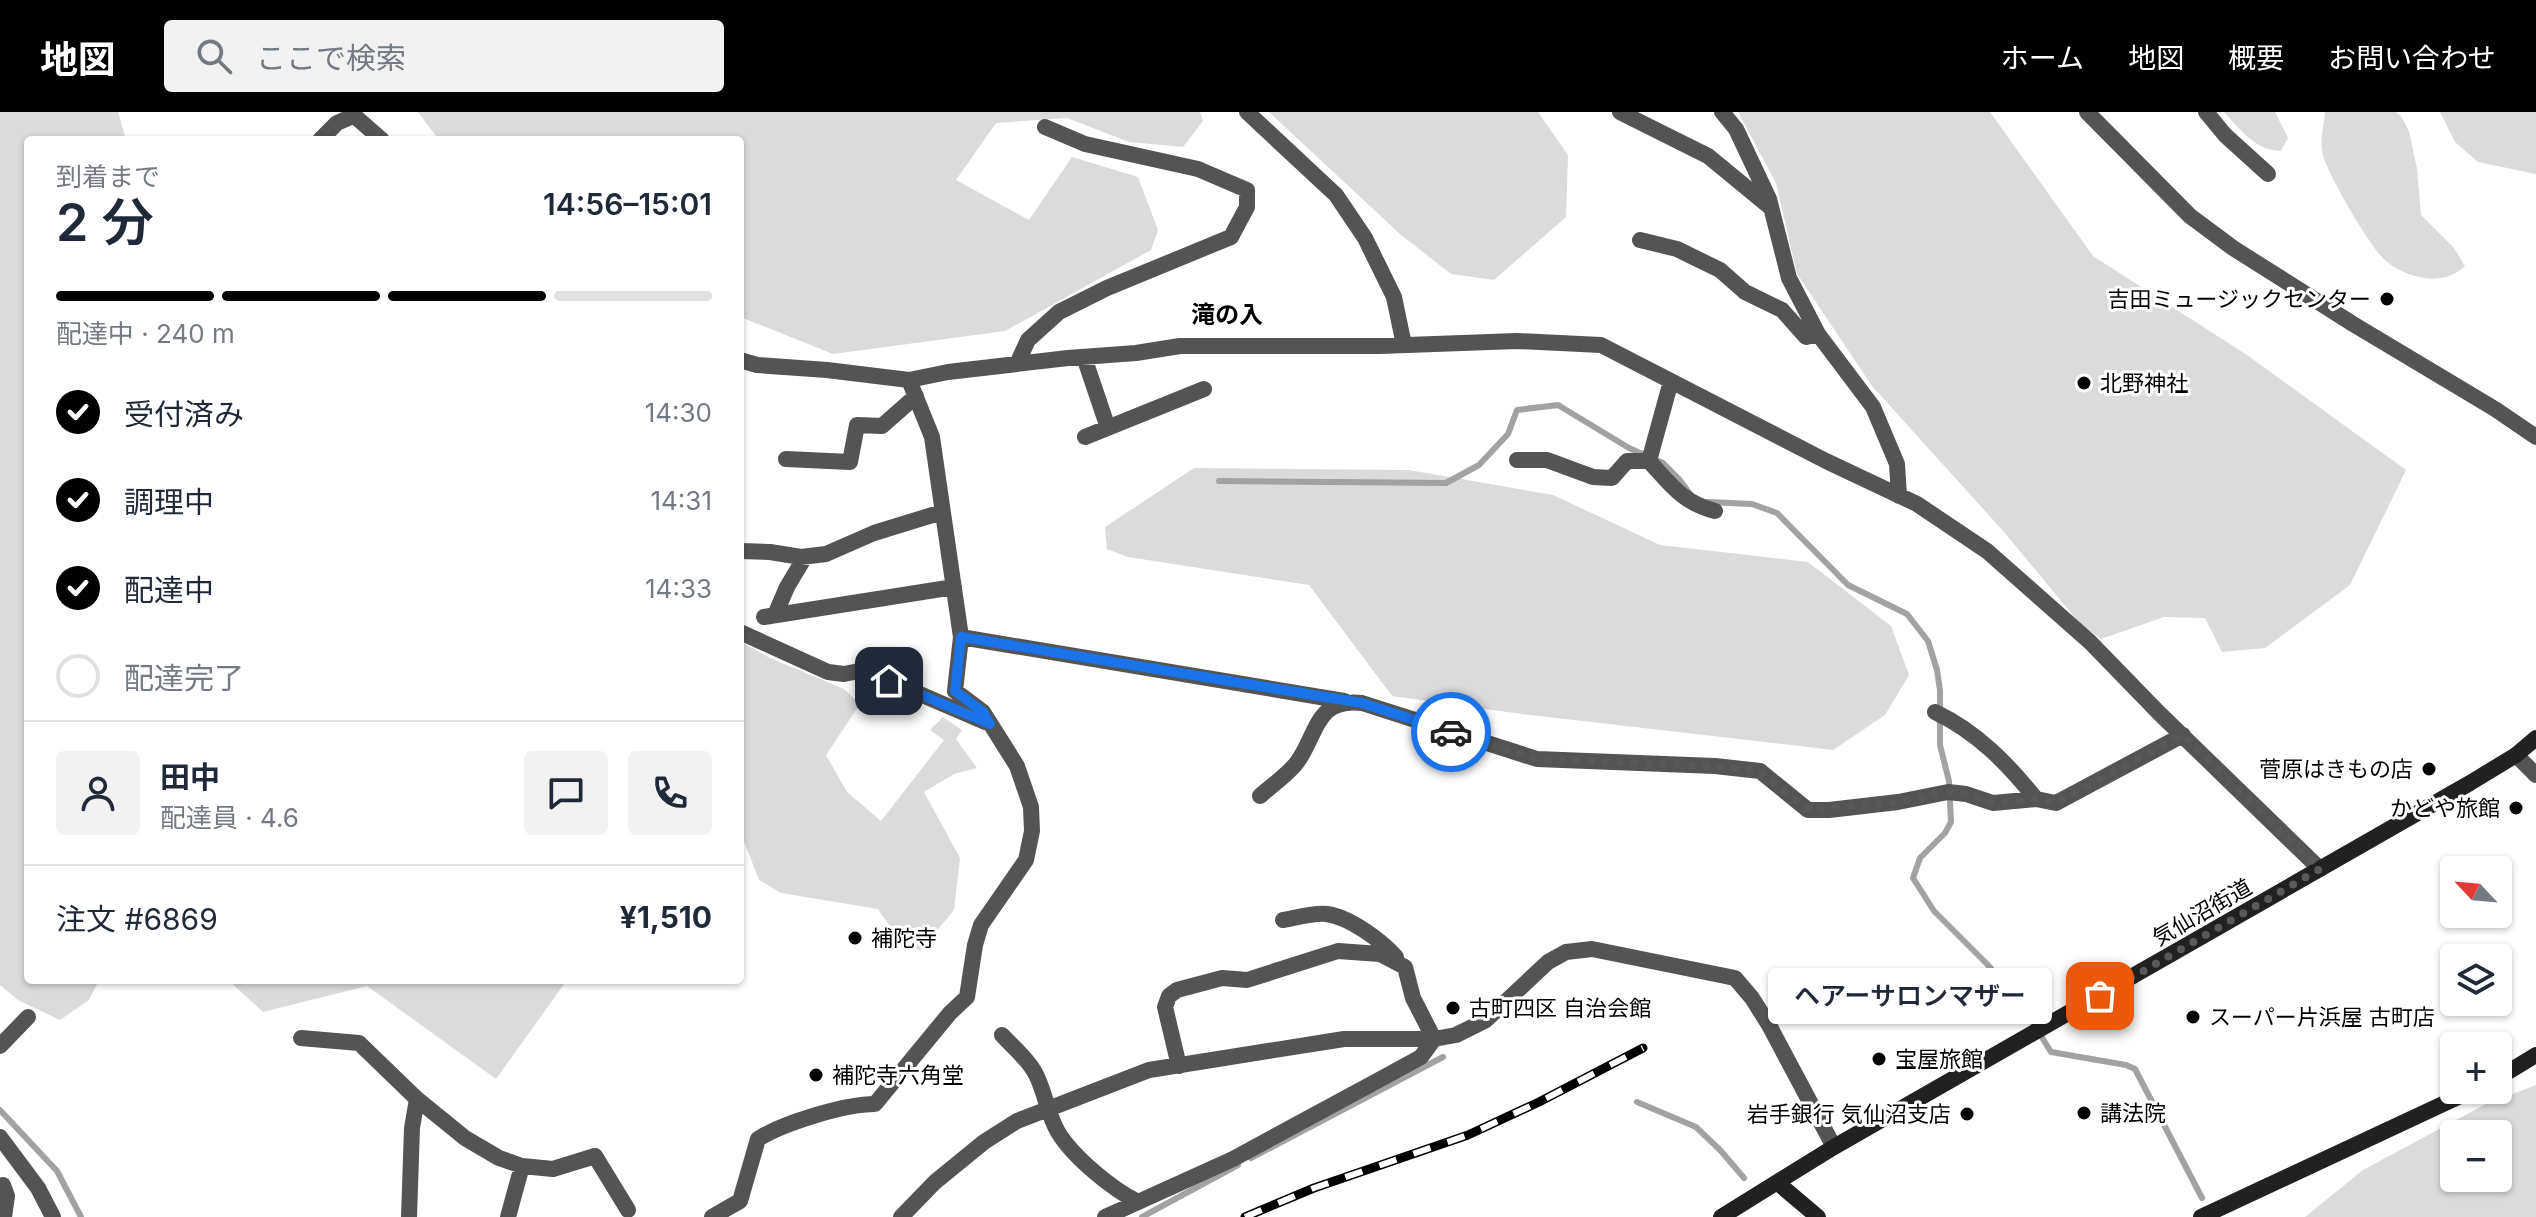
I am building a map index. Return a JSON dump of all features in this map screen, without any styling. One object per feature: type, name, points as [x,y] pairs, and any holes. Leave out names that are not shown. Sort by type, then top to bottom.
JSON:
[{"type":"street","points":[[1247,112],[1336,195],[1358,227],[1394,297],[1404,345]]},
{"type":"street","points":[[1620,112],[1708,156],[1772,208]]},
{"type":"street","points":[[1722,112],[1736,129],[1772,208],[1789,278],[1818,334],[1873,407],[1897,464],[1899,496]]},
{"type":"street","points":[[2087,112],[2190,216],[2233,248],[2536,437]]},
{"type":"street","points":[[2206,112],[2225,135],[2268,174]]},
{"type":"street","points":[[324,136],[352,114],[377,136]]},
{"type":"street","points":[[1017,364],[1028,340],[1059,312],[1107,288],[1231,237],[1247,207],[1247,190],[1198,169],[1085,144],[1045,127]]},
{"type":"street","points":[[1640,240],[1677,249],[1720,270],[1745,292],[1782,310],[1806,337],[1818,334]]},
{"type":"street","points":[[744,361],[909,380],[1017,364],[1180,346],[1517,341],[1601,345],[1826,461],[1917,504],[1987,551],[2090,642],[2320,869]]},
{"type":"street","points":[[1084,357],[1108,428]]},
{"type":"street","points":[[712,1217],[740,1201],[758,1139],[773,1129],[859,1104],[875,1104],[950,1013],[967,997],[981,925],[1026,860],[1032,831],[1031,807],[1017,766],[983,712],[955,691],[961,637],[932,437],[909,380]]},
{"type":"street","points":[[1650,458],[1671,381]]},
{"type":"street","points":[[1085,437],[1204,389]]},
{"type":"street","points":[[786,459],[850,462],[857,425],[882,426],[916,396]]},
{"type":"street","points":[[1517,460],[1547,460],[1593,477],[1612,478],[1627,461],[1650,458]]},
{"type":"street","points":[[1650,458],[1682,497],[1698,507],[1715,511]]},
{"type":"street","points":[[744,551],[805,557],[826,554],[874,533],[942,512]]},
{"type":"street","points":[[805,557],[769,616],[954,587]]},
{"type":"street","points":[[744,634],[828,672],[844,674],[864,670],[990,724]]},
{"type":"street","points":[[961,637],[1362,703],[1537,759],[1715,766],[1760,771],[1808,810],[1956,793],[1993,803],[2036,799],[2056,803],[2183,735]]},
{"type":"street","points":[[1260,796],[1297,763],[1316,725],[1333,706],[1344,701]]},
{"type":"street","points":[[1935,712],[1957,722],[2009,765],[2036,799]]},
{"type":"street","name":"気仙沼街道","points":[[1721,1217],[1779,1184],[1834,1147],[2516,755],[2536,738]]},
{"type":"street","points":[[2516,755],[2536,775]]},
{"type":"street","points":[[1283,920],[1326,913],[1354,925],[1386,946],[1405,967],[1413,998],[1434,1039]]},
{"type":"street","points":[[901,1217],[935,1182],[984,1142],[1017,1121],[1149,1070],[1344,1039],[1434,1039],[1456,1035],[1486,1020],[1548,962],[1566,952],[1592,949],[1735,978],[1769,1025],[1834,1147]]},
{"type":"street","points":[[1179,1066],[1165,1007],[1169,996],[1177,990],[1222,978],[1247,980],[1338,951],[1380,954],[1405,967]]},
{"type":"street","points":[[0,1046],[28,1017]]},
{"type":"street","points":[[1002,1035],[1038,1077],[1047,1110],[1060,1135],[1118,1192],[1138,1202]]},
{"type":"street","points":[[301,1038],[359,1043],[417,1099],[465,1138],[499,1158],[522,1166],[553,1169],[595,1156],[628,1215]]},
{"type":"street","points":[[1105,1217],[1233,1159],[1421,1057],[1434,1039]]},
{"type":"street","points":[[2512,1070],[2536,1055]]},
{"type":"street","points":[[409,1217],[412,1128],[417,1099]]},
{"type":"street","points":[[2201,1217],[2443,1104]]},
{"type":"street","points":[[0,1137],[38,1188],[53,1217]]},
{"type":"street","points":[[508,1217],[522,1166]]},
{"type":"street","points":[[1779,1184],[1818,1217]]},
{"type":"street","points":[[3,1185],[7,1196],[4,1217]]},
{"type":"shaded area","points":[[0,112],[118,112],[125,136],[24,136],[24,984],[97,984],[89,1000],[60,1020],[18,1000],[0,985]]},
{"type":"shaded area","points":[[418,112],[1200,112],[1203,121],[1183,147],[1129,142],[1067,118],[996,123],[956,180],[1029,220],[1072,157],[1138,177],[1158,230],[1151,250],[1005,331],[833,354],[744,318],[744,136],[436,136]]},
{"type":"shaded area","points":[[1269,112],[1538,112],[1568,155],[1566,217],[1494,280],[1451,274],[1400,234]]},
{"type":"shaded area","name":"北野神社","points":[[1738,112],[1990,112],[2093,256],[2247,355],[2406,470],[2350,585],[2265,648],[2222,652],[2205,618],[2164,617],[2101,639],[2081,625],[2004,532],[1872,386],[1797,274],[1776,183]]},
{"type":"shaded area","points":[[2224,112],[2275,112],[2288,138],[2281,151],[2264,147],[2249,138]]},
{"type":"shaded area","points":[[2325,112],[2396,112],[2401,116],[2409,131],[2417,169],[2421,215],[2454,248],[2465,266],[2447,277],[2426,278],[2395,267],[2379,254],[2351,211],[2323,155],[2321,145]]},
{"type":"shaded area","points":[[2440,112],[2536,112],[2536,174],[2478,162],[2455,142]]},
{"type":"shaded area","points":[[1194,468],[1409,470],[1553,495],[1660,545],[1808,562],[1891,626],[1909,675],[1885,715],[1833,750],[1392,696],[1309,585],[1128,557],[1107,549],[1105,527]]},
{"type":"shaded area","points":[[744,643],[770,658],[844,689],[860,704],[826,755],[847,792],[881,821],[944,740],[930,730],[943,717],[962,730],[956,739],[977,768],[954,774],[924,792],[960,858],[954,910],[920,951],[899,940],[878,909],[781,893],[759,880],[744,841]]},
{"type":"shaded area","points":[[232,984],[564,984],[496,1079],[367,986],[263,1012]]},
{"type":"shaded area","points":[[2536,1085],[2536,1217],[2305,1217],[2363,1170],[2440,1129],[2440,1192],[2512,1192],[2512,1120],[2456,1120],[2487,1104],[2512,1104],[2512,1094]]},
{"type":"waterway","points":[[1219,481],[1446,483],[1479,465],[1508,434],[1517,410],[1558,405],[1629,448],[1663,463],[1691,495]]},
{"type":"waterway","points":[[1708,502],[1752,504],[1777,513],[1848,585],[1907,614],[1928,641],[1940,690],[1940,745],[1949,781],[1951,822],[1945,833],[1920,858],[1913,878],[1934,911],[1987,964],[2022,1005],[2051,1052],[2135,1069],[2202,1198]]},
{"type":"waterway","points":[[1251,1158],[1443,1057]]},
{"type":"waterway","points":[[1637,1102],[1696,1127],[1744,1178]]},
{"type":"waterway","points":[[0,1110],[57,1171],[81,1217]]},
{"type":"waterway","points":[[1142,1217],[1238,1165]]},
{"type":"railway","points":[[1245,1217],[1314,1188],[1468,1135],[1643,1048]]},
{"type":"way so far","points":[[1451,732],[1537,759],[1715,766],[1760,771],[1808,810],[1898,802],[1948,792],[1993,803],[2036,799],[2056,803],[2183,735],[2320,869],[2100,996]]},
{"type":"place","name":"吉田ミュージックセンター","points":[[2387,299]]},
{"type":"place","name":"北野神社","points":[[2084,383]]},
{"type":"place","name":"菅原はきもの店","points":[[2429,769]]},
{"type":"place","name":"かどや旅館","points":[[2516,808]]},
{"type":"place","name":"補陀寺","points":[[855,938]]},
{"type":"place","name":"ヘアーサロンマザー","points":[[2100,996]]},
{"type":"place","name":"古町四区 自治会館","points":[[1453,1008]]},
{"type":"place","name":"スーパー片浜屋 古町店","points":[[2193,1017]]},
{"type":"place","name":"宝屋旅館","points":[[1879,1059]]},
{"type":"place","name":"補陀寺六角堂","points":[[816,1075]]},
{"type":"place","name":"講法院","points":[[2084,1113]]},
{"type":"place","name":"岩手銀行 気仙沼支店","points":[[1967,1114]]},
{"type":"district","name":"滝の入","points":[[1227,315]]},
{"type":"route","points":[[889,681],[990,724],[983,712],[955,691],[961,637],[1362,703],[1451,732]]}]
